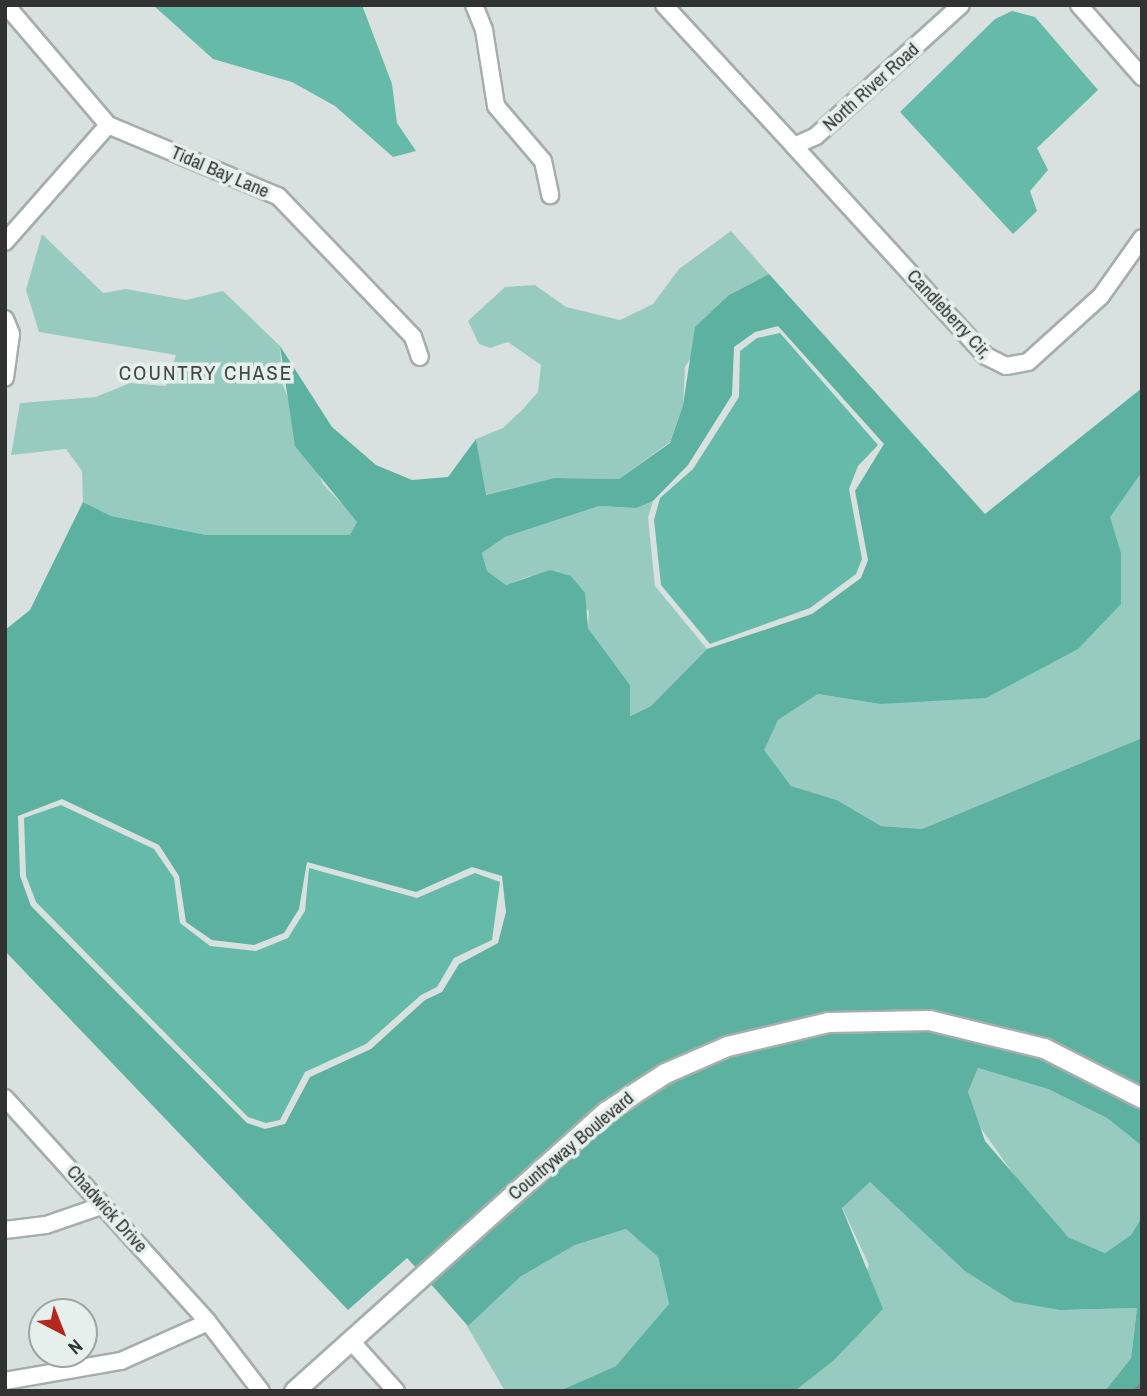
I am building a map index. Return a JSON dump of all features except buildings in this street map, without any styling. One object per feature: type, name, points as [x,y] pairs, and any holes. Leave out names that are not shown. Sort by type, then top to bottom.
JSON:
[{"type":"street","name":"Tidal Bay Lane","points":[[6,5],[108,125],[278,196],[413,337],[420,357]]},
{"type":"street","points":[[474,5],[484,30],[496,106],[543,161],[550,195]]},
{"type":"street","points":[[664,5],[794,146]]},
{"type":"street","name":"North River Road","points":[[794,146],[816,136],[961,5]]},
{"type":"street","points":[[1083,7],[1142,77]]},
{"type":"street","points":[[5,242],[108,125]]},
{"type":"street","name":"Candleberry Cir,","points":[[794,146],[986,356],[1006,366],[1028,362],[1101,296],[1142,238]]},
{"type":"street","points":[[5,319],[11,334],[5,377]]},
{"type":"street","name":"Countryway Boulevard","points":[[294,1391],[352,1342],[605,1112],[665,1073],[757,1037],[828,1022],[929,1020],[1044,1048],[1142,1098]]},
{"type":"street","name":"Chadwick Drive","points":[[5,1098],[208,1322],[261,1391]]},
{"type":"street","points":[[5,1230],[46,1226],[104,1205]]},
{"type":"street","points":[[5,1381],[121,1361],[208,1322]]},
{"type":"street","points":[[352,1342],[397,1391]]},
{"type":"shaded area","points":[[153,5],[362,5],[392,84],[397,123],[416,151],[393,157],[335,106],[292,82],[213,59]]},
{"type":"shaded area","points":[[1012,11],[1035,17],[1098,90],[1037,148],[1048,170],[1030,191],[1037,211],[1013,234],[900,112],[995,19]]},
{"type":"shaded area","points":[[731,231],[769,274],[729,295],[685,367],[683,405],[670,442],[619,479],[554,478],[485,495],[476,439],[503,428],[538,392],[541,365],[508,342],[490,348],[479,344],[468,321],[505,287],[535,285],[566,307],[620,320],[653,304],[679,269]]},
{"type":"shaded area","points":[[42,234],[103,293],[126,289],[186,300],[223,291],[280,346],[282,383],[323,484],[358,521],[350,535],[206,535],[111,516],[83,502],[82,471],[66,449],[11,455],[20,403],[96,397],[130,383],[166,386],[176,355],[39,332],[26,290]]},
{"type":"shaded area","points":[[769,274],[985,514],[1142,388],[1142,472],[1110,517],[1121,553],[1121,604],[1078,649],[986,698],[880,704],[818,694],[778,720],[764,750],[791,786],[837,800],[881,826],[922,829],[1142,738],[1142,1090],[1046,1041],[928,1012],[826,1015],[754,1029],[691,1053],[419,1271],[407,1258],[348,1310],[5,951],[5,630],[30,610],[83,502],[111,516],[206,535],[350,535],[357,522],[295,446],[280,346],[332,427],[376,465],[412,480],[448,477],[476,439],[486,495],[554,478],[619,479],[670,443],[683,405],[695,327],[729,295]],"holes":[[[778,326],[884,444],[855,491],[868,560],[861,578],[812,614],[707,649],[651,706],[630,716],[630,685],[588,628],[585,593],[571,576],[550,570],[506,585],[487,571],[482,553],[505,537],[599,506],[637,508],[653,501],[688,465],[732,395],[734,347],[755,332]],[[62,799],[159,845],[179,876],[186,922],[212,940],[254,945],[284,933],[299,909],[307,862],[416,892],[472,867],[502,876],[506,912],[498,943],[459,964],[442,992],[425,1000],[371,1049],[310,1077],[285,1124],[265,1129],[247,1123],[31,906],[20,876],[18,816]]]},
{"type":"shaded area","points":[[780,333],[878,445],[858,466],[849,489],[862,559],[856,574],[810,608],[710,644],[661,585],[654,520],[660,498],[693,469],[739,397],[740,351],[757,338]]},
{"type":"shaded area","points":[[1142,472],[1142,738],[922,829],[881,826],[837,800],[791,786],[763,750],[778,720],[818,694],[880,704],[1121,553],[1109,517]]},
{"type":"shaded area","points":[[653,501],[648,518],[655,586],[707,649],[651,706],[629,716],[630,685],[588,628],[589,611],[530,576],[506,585],[487,571],[482,553],[505,537],[599,506],[637,508]]},
{"type":"shaded area","points":[[61,805],[154,849],[174,878],[180,923],[210,946],[256,951],[288,938],[305,911],[309,868],[417,898],[475,873],[500,882],[492,940],[454,958],[437,987],[421,995],[366,1044],[305,1072],[280,1120],[266,1123],[248,1117],[36,902],[26,876],[24,818]]},
{"type":"shaded area","points":[[929,1027],[1042,1054],[1142,1107],[1142,1146],[1107,1118],[1048,1089],[978,1068],[968,1092],[985,1141],[1068,1237],[1105,1253],[1131,1235],[1142,1217],[1142,1391],[1105,1391],[1131,1358],[1137,1308],[1060,1310],[1014,1302],[965,1271],[870,1182],[842,1208],[883,1309],[833,1361],[795,1391],[559,1391],[616,1366],[669,1304],[658,1257],[626,1229],[575,1245],[520,1277],[468,1326],[429,1282],[610,1118],[669,1080],[730,1053],[829,1029]]},
{"type":"shaded area","points":[[978,1068],[1048,1089],[1107,1118],[1142,1146],[1142,1217],[1131,1235],[1105,1253],[1068,1237],[1036,1206],[973,1117],[968,1092]]},
{"type":"shaded area","points":[[870,1182],[911,1219],[1060,1310],[1137,1308],[1131,1358],[1105,1391],[795,1391],[833,1361],[869,1265],[842,1207]]},
{"type":"shaded area","points":[[626,1229],[658,1257],[669,1304],[640,1343],[616,1366],[559,1391],[505,1391],[467,1326],[520,1277],[575,1245]]},
{"type":"railway","points":[[1135,1391],[1142,1384]]},
{"type":"district","name":"COUNTRY CHASE","points":[[206,373]]}]
